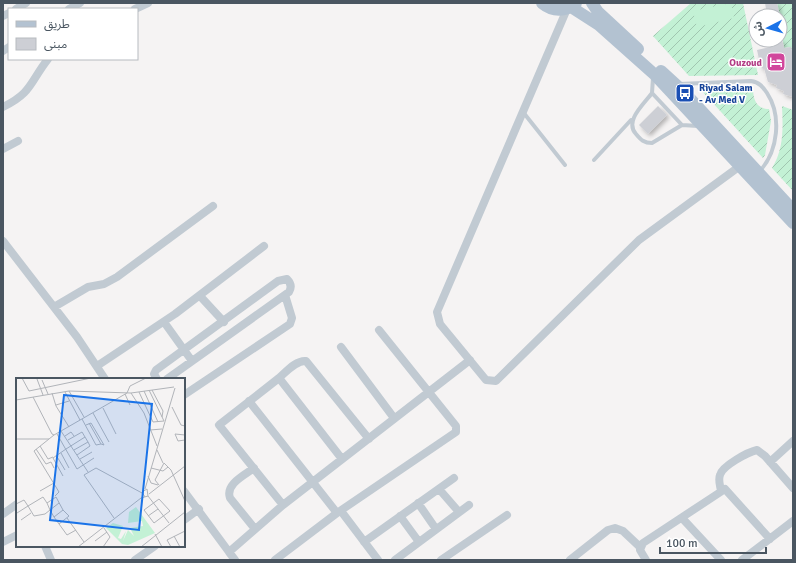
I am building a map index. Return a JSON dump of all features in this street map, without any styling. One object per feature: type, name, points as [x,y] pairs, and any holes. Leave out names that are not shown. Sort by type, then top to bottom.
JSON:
[{"type":"main road","points":[[542,3],[548,8],[557,10],[571,6],[599,25],[654,74],[793,223]]},
{"type":"main road","points":[[592,3],[598,12],[676,84],[793,210]]},
{"type":"street","points":[[71,8],[80,3]]},
{"type":"street","points":[[137,8],[148,3]]},
{"type":"street","points":[[571,6],[523,111],[437,312],[440,324],[486,380],[496,381],[639,240],[740,166]]},
{"type":"street","points":[[3,107],[24,95],[31,87],[47,60]]},
{"type":"street","points":[[3,149],[18,141]]},
{"type":"street","points":[[54,307],[88,287],[104,284],[116,277],[213,206]]},
{"type":"street","points":[[3,240],[54,307],[104,378]]},
{"type":"street","points":[[97,366],[164,322],[264,246]]},
{"type":"street","points":[[156,378],[154,374],[156,370],[278,282],[287,279],[290,283],[291,289],[168,378]]},
{"type":"street","points":[[185,394],[290,324],[292,318],[285,294]]},
{"type":"street","points":[[200,296],[224,322]]},
{"type":"street","points":[[164,322],[192,361]]},
{"type":"street","points":[[275,560],[339,512],[456,432],[456,426],[379,330]]},
{"type":"street","points":[[341,347],[394,418]]},
{"type":"street","points":[[283,505],[219,425],[296,364],[302,360],[306,361],[369,440]]},
{"type":"street","points":[[229,552],[283,505],[369,440],[394,418],[429,393],[470,360]]},
{"type":"street","points":[[279,378],[342,459]]},
{"type":"street","points":[[249,401],[378,560]]},
{"type":"street","points":[[770,462],[793,441]]},
{"type":"street","points":[[721,491],[719,478],[720,472],[746,454],[758,451],[793,488]]},
{"type":"street","points":[[254,468],[231,486],[228,493],[256,529]]},
{"type":"street","points":[[364,542],[454,478]]},
{"type":"street","points":[[439,489],[459,512]]},
{"type":"street","points":[[640,547],[645,541],[721,491],[728,491],[770,539]]},
{"type":"street","points":[[185,492],[235,560]]},
{"type":"street","points":[[418,504],[436,529]]},
{"type":"street","points":[[3,514],[16,505]]},
{"type":"street","points":[[395,560],[469,505]]},
{"type":"street","points":[[185,519],[198,509]]},
{"type":"street","points":[[441,560],[507,515]]},
{"type":"street","points":[[400,516],[419,542]]},
{"type":"street","points":[[682,518],[720,560]]},
{"type":"street","points":[[742,560],[793,522]]},
{"type":"street","points":[[570,560],[608,530],[615,528],[623,531],[640,547],[641,553],[646,560]]},
{"type":"street","points":[[3,542],[16,536]]},
{"type":"street","points":[[45,547],[51,560]]},
{"type":"street","points":[[135,560],[154,547]]},
{"type":"lane","points":[[594,160],[633,118],[652,93],[654,74]]},
{"type":"lane","points":[[676,84],[751,80],[756,81],[763,87],[775,108],[776,126],[772,152],[765,166],[758,173]]},
{"type":"lane","points":[[652,93],[682,125]]},
{"type":"lane","points":[[523,111],[565,165]]},
{"type":"lane","points":[[633,118],[631,125],[633,131],[646,143],[652,143],[682,125],[703,126]]},
{"type":"green space","points":[[691,3],[743,3],[748,27],[748,48],[752,48],[758,75],[689,76],[653,36]]},
{"type":"green space","points":[[731,3],[734,18],[697,27],[693,11]]},
{"type":"green space","points":[[777,3],[793,3],[793,56],[791,47],[788,47],[788,8],[778,8]]},
{"type":"green space","points":[[753,88],[756,103],[765,109],[769,109],[771,121],[765,155],[763,158],[701,90]]},
{"type":"green space","points":[[782,106],[793,110],[793,191],[772,168],[781,146]]},
{"type":"building","points":[[765,3],[777,3],[778,8],[766,8]]},
{"type":"building","name":"Ouzoud","points":[[791,47],[793,57],[793,97],[783,94],[784,91],[776,88],[777,85],[768,82],[764,68],[761,68],[757,50],[766,48]]},
{"type":"building","points":[[658,106],[667,115],[648,134],[639,125]]},
{"type":"place","name":"Ouzoud","points":[[776,62]]},
{"type":"place","name":"Riyad Salam - Av Med V","points":[[685,93]]}]
